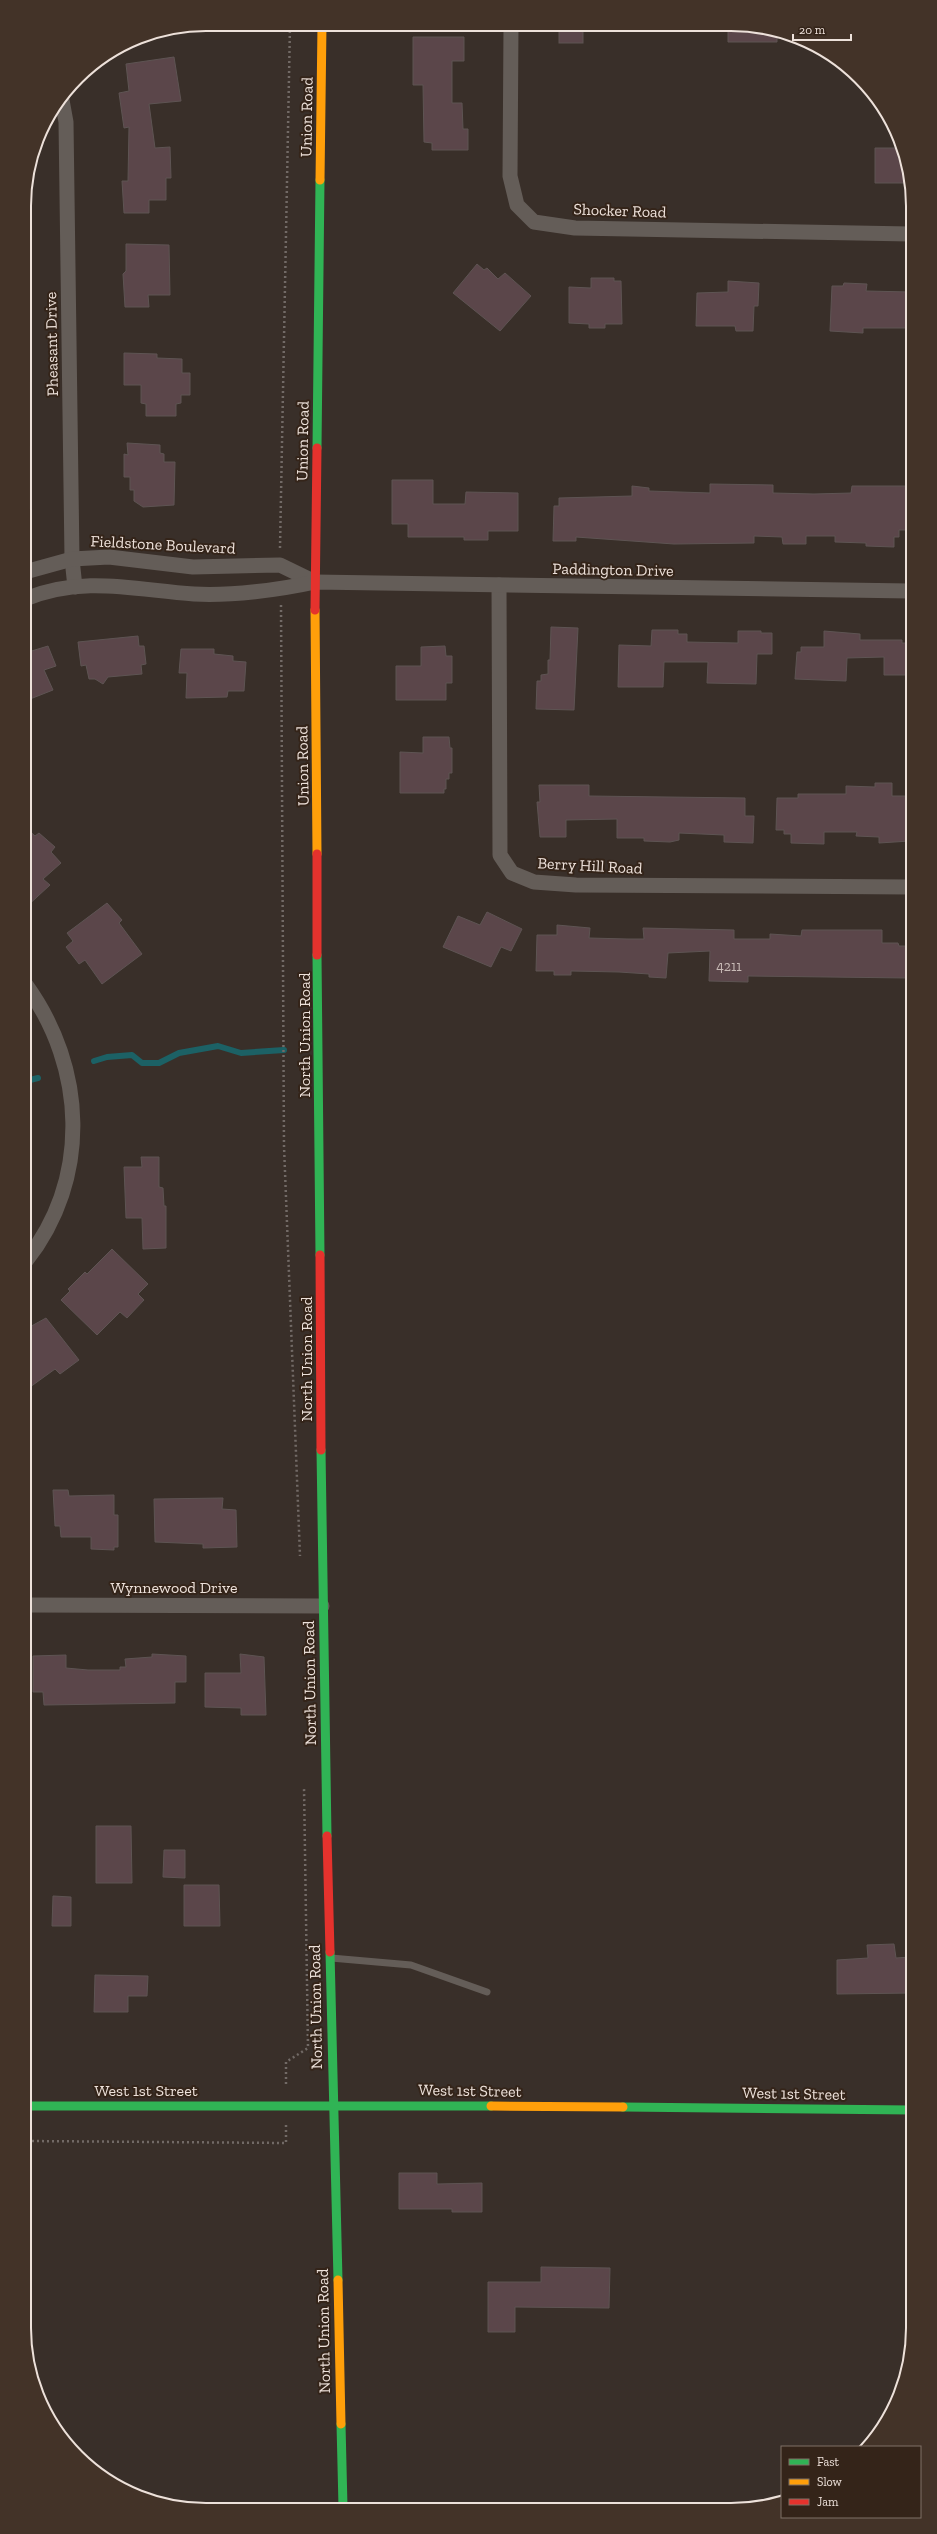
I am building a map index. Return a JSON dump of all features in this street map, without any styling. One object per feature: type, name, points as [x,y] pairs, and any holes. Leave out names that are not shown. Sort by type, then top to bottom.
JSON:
[{"type":"main road","name":"Union Road","points":[[318,858],[315,582],[322,31]]},
{"type":"main road","name":"North Union Road","points":[[318,858],[322,1606],[332,2104],[343,2503]]},
{"type":"main road","name":"West 1st Street","points":[[31,2106],[332,2104],[906,2110]]},
{"type":"street","name":"Shocker Road","points":[[511,31],[510,176],[517,204],[534,222],[575,228],[906,234]]},
{"type":"street","name":"Pheasant Drive","points":[[63,105],[66,130],[72,560],[75,587]]},
{"type":"street","name":"Fieldstone Boulevard","points":[[31,570],[72,560],[109,557],[193,567],[280,565],[315,582]]},
{"type":"street","name":"Paddington Drive","points":[[315,582],[906,591]]},
{"type":"street","points":[[31,596],[75,587],[108,584],[194,594],[280,589],[315,582]]},
{"type":"street","name":"Berry Hill Road","points":[[499,585],[500,855],[512,873],[534,882],[576,885],[906,887]]},
{"type":"street","points":[[31,994],[55,1035],[68,1073],[74,1108],[73,1145],[65,1181],[53,1216],[39,1244],[31,1254]]},
{"type":"street","name":"Wynnewood Drive","points":[[31,1605],[322,1606]]},
{"type":"lane","points":[[329,1958],[411,1965],[486,1992]]},
{"type":"path","points":[[280,565],[290,31]]},
{"type":"path","points":[[280,589],[284,1146],[300,1559]]},
{"type":"path","points":[[286,2062],[308,2048],[304,1781]]},
{"type":"path","points":[[31,2141],[286,2143]]},
{"type":"building","points":[[559,31],[583,31],[583,43],[559,43]]},
{"type":"building","points":[[728,31],[754,32],[777,37],[777,42],[728,42]]},
{"type":"building","points":[[413,37],[464,37],[464,61],[452,61],[452,103],[462,103],[463,129],[468,129],[468,150],[432,150],[432,143],[424,142],[423,85],[413,85]]},
{"type":"building","points":[[174,57],[181,101],[149,104],[155,148],[170,147],[171,178],[166,178],[166,200],[149,200],[149,213],[124,213],[122,181],[128,181],[129,127],[124,128],[119,93],[129,91],[126,64]]},
{"type":"building","points":[[875,148],[896,148],[905,183],[875,183]]},
{"type":"building","points":[[126,244],[169,245],[170,295],[148,295],[149,307],[125,307],[123,274],[126,271]]},
{"type":"building","points":[[477,264],[484,270],[487,268],[498,279],[505,273],[531,296],[500,331],[453,293]]},
{"type":"building","points":[[591,278],[614,278],[614,281],[621,281],[622,324],[605,324],[605,328],[589,328],[589,324],[569,323],[569,287],[591,288]]},
{"type":"building","points":[[728,281],[759,283],[758,306],[754,306],[753,331],[736,331],[735,326],[696,326],[697,293],[728,292]]},
{"type":"building","points":[[844,283],[867,284],[866,291],[906,292],[906,328],[863,328],[863,333],[830,331],[832,286],[843,286]]},
{"type":"building","points":[[124,353],[157,354],[157,358],[182,359],[182,373],[190,373],[190,395],[181,395],[181,403],[176,404],[176,416],[146,416],[146,404],[141,403],[141,385],[124,385]]},
{"type":"building","points":[[127,443],[160,445],[160,453],[164,454],[164,462],[175,462],[174,505],[143,507],[134,501],[134,490],[130,490],[130,477],[124,477],[124,454],[128,455]]},
{"type":"building","points":[[392,480],[433,480],[433,504],[465,504],[466,492],[518,493],[518,531],[488,531],[488,540],[464,540],[464,537],[408,537],[408,524],[392,524]]},
{"type":"building","points":[[710,484],[773,485],[773,493],[814,494],[851,493],[852,486],[906,486],[906,530],[899,530],[899,537],[894,537],[894,547],[866,546],[866,543],[835,542],[835,536],[806,536],[806,544],[783,544],[782,537],[754,536],[754,543],[674,544],[576,537],[576,541],[553,541],[554,506],[559,506],[559,498],[632,496],[632,486],[649,488],[649,491],[710,493]]},
{"type":"building","points":[[551,627],[578,628],[574,710],[536,709],[537,681],[541,681],[541,675],[548,674]]},
{"type":"building","points":[[652,630],[678,630],[678,634],[687,634],[687,642],[738,643],[738,631],[761,631],[761,633],[772,633],[772,654],[757,654],[756,684],[707,683],[708,662],[664,662],[663,687],[618,687],[619,645],[651,646]]},
{"type":"building","points":[[824,631],[860,634],[860,640],[902,640],[902,643],[906,643],[906,675],[884,675],[884,657],[847,658],[846,681],[795,679],[797,652],[801,652],[801,647],[824,647]]},
{"type":"building","points":[[138,636],[139,646],[144,646],[146,664],[141,665],[142,674],[108,677],[103,684],[95,679],[89,679],[86,665],[81,666],[78,642]]},
{"type":"building","points":[[48,646],[56,666],[44,670],[53,690],[31,699],[31,651]]},
{"type":"building","points":[[445,646],[446,656],[452,656],[452,683],[446,683],[446,700],[396,700],[396,666],[421,666],[421,647]]},
{"type":"building","points":[[181,649],[214,649],[214,654],[233,656],[233,661],[246,662],[244,691],[228,691],[227,697],[186,698],[187,673],[179,673]]},
{"type":"building","points":[[423,737],[449,737],[450,748],[452,748],[452,773],[449,773],[449,779],[446,779],[446,789],[444,789],[444,793],[400,793],[400,752],[423,753]]},
{"type":"building","points":[[875,783],[892,783],[892,796],[906,796],[906,841],[879,843],[879,837],[856,836],[857,832],[824,832],[824,844],[791,843],[791,834],[784,834],[784,830],[776,830],[777,798],[798,798],[798,794],[846,794],[846,786],[875,787]]},
{"type":"building","points":[[539,785],[589,785],[589,796],[745,798],[745,816],[754,816],[753,843],[724,842],[724,835],[679,833],[679,840],[670,842],[644,841],[644,838],[617,838],[617,819],[566,820],[566,837],[540,837],[537,802],[540,802]]},
{"type":"building","points":[[31,832],[35,836],[39,833],[55,847],[51,852],[61,863],[43,879],[50,885],[31,902]]},
{"type":"building","points":[[107,903],[122,920],[119,923],[142,954],[102,984],[85,960],[79,964],[66,947],[73,941],[67,933]]},
{"type":"building","points":[[487,912],[522,929],[511,951],[501,947],[491,967],[443,947],[458,916],[480,925]]},
{"type":"building","points":[[557,925],[590,928],[589,938],[628,939],[644,939],[643,928],[734,930],[734,939],[770,939],[770,934],[801,936],[802,930],[882,930],[882,943],[898,943],[899,946],[906,946],[906,978],[748,976],[748,982],[709,981],[710,951],[668,953],[666,978],[649,977],[649,974],[619,972],[571,971],[571,975],[554,975],[554,971],[536,971],[537,935],[557,935]]},
{"type":"building","points":[[141,1157],[159,1157],[159,1187],[163,1188],[164,1206],[166,1206],[166,1248],[143,1249],[142,1218],[126,1218],[124,1167],[142,1167]]},
{"type":"building","points":[[112,1249],[148,1284],[138,1294],[144,1300],[127,1318],[120,1312],[97,1335],[61,1300],[70,1291],[68,1289],[85,1272],[87,1274]]},
{"type":"building","points":[[46,1318],[79,1360],[60,1374],[55,1369],[31,1386],[31,1326]]},
{"type":"building","points":[[53,1490],[68,1490],[69,1496],[114,1495],[114,1515],[118,1515],[118,1547],[114,1547],[114,1550],[91,1549],[91,1537],[61,1537],[60,1526],[55,1526]]},
{"type":"building","points":[[223,1498],[222,1509],[236,1510],[237,1547],[203,1548],[203,1544],[155,1542],[154,1499]]},
{"type":"building","points":[[152,1654],[186,1656],[186,1682],[175,1682],[175,1703],[44,1705],[43,1692],[33,1692],[33,1656],[66,1655],[66,1668],[120,1670],[120,1667],[126,1667],[125,1659],[152,1657]]},
{"type":"building","points":[[240,1654],[264,1657],[266,1715],[241,1715],[241,1708],[205,1707],[205,1673],[241,1673]]},
{"type":"building","points":[[96,1826],[131,1826],[132,1883],[96,1883]]},
{"type":"building","points":[[164,1850],[185,1850],[185,1878],[163,1877]]},
{"type":"building","points":[[184,1885],[219,1885],[220,1926],[184,1926]]},
{"type":"building","points":[[53,1896],[71,1897],[71,1926],[52,1926]]},
{"type":"building","points":[[894,1944],[896,1958],[906,1957],[906,1993],[837,1994],[837,1960],[868,1958],[867,1945]]},
{"type":"building","points":[[95,1975],[148,1976],[147,1996],[128,1996],[128,2012],[94,2012]]},
{"type":"building","points":[[399,2173],[437,2173],[437,2184],[482,2183],[482,2212],[452,2212],[452,2209],[399,2209]]},
{"type":"building","points":[[541,2267],[610,2268],[609,2308],[515,2307],[515,2332],[488,2332],[488,2282],[541,2282]]},
{"type":"waterway","points":[[94,1061],[107,1057],[132,1055],[142,1063],[159,1063],[179,1053],[218,1046],[241,1053],[284,1050]]},
{"type":"waterway","points":[[31,1080],[38,1078]]},
{"type":"traffic: fast","points":[[317,448],[320,180]]},
{"type":"traffic: fast","points":[[317,955],[320,1255]]},
{"type":"traffic: fast","points":[[321,1450],[327,1836]]},
{"type":"traffic: fast","points":[[330,1952],[338,2280]]},
{"type":"traffic: fast","points":[[31,2106],[491,2106]]},
{"type":"traffic: fast","points":[[623,2107],[906,2110]]},
{"type":"traffic: fast","points":[[341,2424],[343,2503]]},
{"type":"traffic: slow","points":[[320,180],[322,31]]},
{"type":"traffic: slow","points":[[315,610],[317,854]]},
{"type":"traffic: slow","points":[[491,2106],[623,2107]]},
{"type":"traffic: slow","points":[[338,2280],[341,2424]]},
{"type":"traffic: jam","points":[[315,610],[317,448]]},
{"type":"traffic: jam","points":[[317,854],[317,955]]},
{"type":"traffic: jam","points":[[320,1255],[321,1450]]},
{"type":"traffic: jam","points":[[327,1836],[330,1952]]}]
